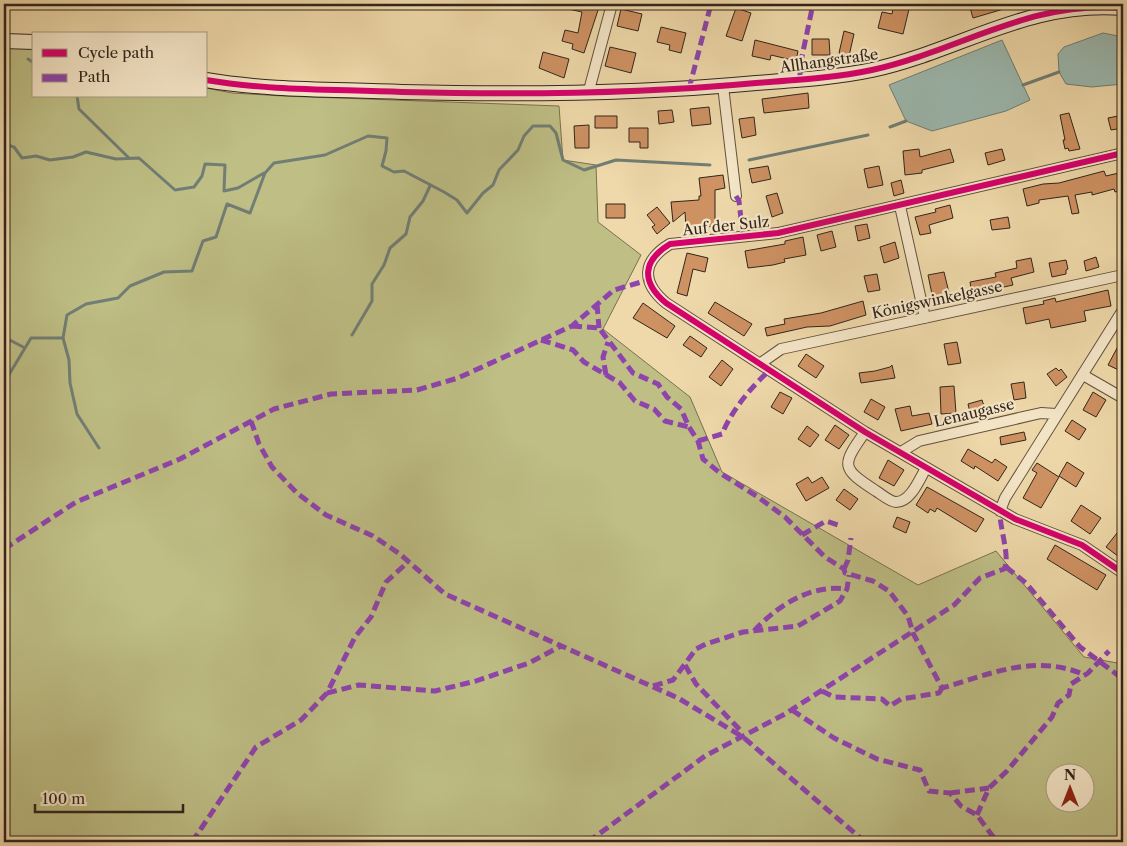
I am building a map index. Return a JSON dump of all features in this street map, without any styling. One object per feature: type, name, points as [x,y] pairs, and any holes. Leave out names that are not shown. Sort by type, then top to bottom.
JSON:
[{"type":"street","points":[[588,94],[612,4]]},
{"type":"street","name":"Allhangstraße","points":[[208,80],[267,87],[487,94],[588,94],[724,86],[873,70],[931,53],[997,26],[1040,13],[1062,8],[1117,6]]},
{"type":"street","points":[[4,41],[32,42]]},
{"type":"street","points":[[724,86],[736,196]]},
{"type":"street","name":"Auf der Sulz","points":[[1123,152],[900,206],[778,233],[670,244],[661,250],[651,262],[648,273],[648,280],[653,292],[696,323],[761,362],[865,432],[1015,519],[1082,545],[1123,573]]},
{"type":"street","points":[[900,206],[925,318]]},
{"type":"street","name":"Königswinkelgasse","points":[[761,362],[781,349],[1123,275]]},
{"type":"street","points":[[1000,511],[1005,498],[1056,414],[1123,310]]},
{"type":"street","points":[[1083,374],[1123,398]]},
{"type":"street","name":"Lenaugasse","points":[[901,452],[919,441],[1041,413],[1056,414]]},
{"type":"street","points":[[865,432],[849,454],[848,466],[852,475],[892,501],[903,500],[913,491],[926,468]]},
{"type":"green space","points":[[4,47],[32,49],[32,98],[208,98],[208,88],[232,93],[283,96],[559,106],[563,160],[596,165],[598,222],[641,255],[603,329],[690,397],[722,472],[918,585],[996,551],[1084,657],[1123,664],[1123,842],[4,842]]},
{"type":"water","points":[[1103,33],[1123,37],[1123,84],[1092,87],[1066,84],[1059,72],[1058,54],[1064,47]]},
{"type":"water","points":[[1002,40],[1030,100],[1006,111],[932,131],[906,121],[889,85]]},
{"type":"building","points":[[559,4],[600,4],[584,53],[572,49],[573,44],[562,41],[565,30],[578,33],[582,12],[559,7]]},
{"type":"building","points":[[894,4],[910,5],[903,34],[878,28],[882,12],[892,14]]},
{"type":"building","points":[[969,4],[978,4],[979,7],[988,4],[1014,4],[1014,6],[973,18]]},
{"type":"building","points":[[736,8],[751,13],[742,41],[726,36]]},
{"type":"building","points":[[621,9],[642,14],[638,31],[617,26]]},
{"type":"building","points":[[661,27],[686,33],[681,53],[669,50],[670,45],[657,42]]},
{"type":"building","points":[[844,31],[854,34],[849,56],[839,53]]},
{"type":"building","points":[[812,39],[829,39],[830,55],[812,55]]},
{"type":"building","points":[[755,40],[798,51],[796,61],[771,55],[770,60],[752,56]]},
{"type":"building","points":[[610,47],[636,53],[631,73],[605,66]]},
{"type":"building","points":[[543,52],[569,59],[564,78],[539,68]]},
{"type":"building","points":[[808,93],[809,108],[764,113],[762,99]]},
{"type":"building","points":[[709,107],[711,124],[692,126],[690,109]]},
{"type":"building","points":[[672,110],[674,122],[659,124],[658,111]]},
{"type":"building","points":[[1069,113],[1080,149],[1069,151],[1068,148],[1065,149],[1060,115]]},
{"type":"building","points":[[1123,115],[1123,128],[1111,130],[1108,118]]},
{"type":"building","points":[[595,116],[617,116],[617,128],[595,128]]},
{"type":"building","points":[[754,117],[756,135],[742,138],[739,119]]},
{"type":"building","points":[[589,125],[589,148],[575,148],[574,126]]},
{"type":"building","points":[[629,128],[648,128],[648,148],[640,148],[640,142],[629,142]]},
{"type":"building","points":[[919,149],[920,157],[950,149],[954,162],[922,170],[922,173],[905,175],[903,151]]},
{"type":"building","points":[[1002,149],[1005,160],[988,165],[985,153]]},
{"type":"building","points":[[768,166],[771,179],[752,183],[749,169]]},
{"type":"building","points":[[879,166],[883,185],[868,188],[864,169]]},
{"type":"building","points":[[1104,171],[1106,176],[1123,172],[1123,190],[1115,192],[1114,189],[1092,195],[1092,192],[1075,195],[1079,213],[1072,214],[1068,196],[1039,200],[1039,203],[1027,206],[1023,189],[1043,184],[1059,183]]},
{"type":"building","points":[[723,175],[725,188],[715,190],[715,226],[686,229],[685,212],[673,222],[671,202],[699,200],[699,196],[701,196],[699,178]]},
{"type":"building","points":[[901,180],[904,193],[894,196],[891,183]]},
{"type":"building","points":[[777,193],[783,213],[772,217],[766,196]]},
{"type":"building","points":[[606,204],[625,204],[625,218],[606,218]]},
{"type":"building","points":[[950,205],[953,218],[929,225],[931,233],[920,235],[915,217],[936,212],[935,209]]},
{"type":"building","points":[[657,207],[670,223],[657,234],[652,227],[655,225],[647,215]]},
{"type":"building","points":[[1008,217],[1010,228],[992,230],[990,220]]},
{"type":"building","points":[[867,224],[870,238],[858,241],[855,226]]},
{"type":"building","points":[[832,231],[836,247],[821,251],[817,235]]},
{"type":"building","points":[[803,237],[806,255],[784,259],[785,262],[773,265],[748,268],[745,251],[785,244],[785,241]]},
{"type":"building","points":[[895,242],[899,258],[884,263],[880,247]]},
{"type":"building","points":[[687,253],[708,258],[705,272],[693,269],[687,296],[677,293]]},
{"type":"building","points":[[1096,257],[1099,267],[1086,271],[1084,261]]},
{"type":"building","points":[[1031,258],[1034,272],[1011,278],[1013,285],[972,294],[970,282],[996,277],[995,273],[1017,268],[1016,261]]},
{"type":"building","points":[[1066,260],[1068,269],[1066,274],[1052,277],[1049,263]]},
{"type":"building","points":[[944,272],[951,301],[934,304],[928,275]]},
{"type":"building","points":[[877,274],[880,290],[868,292],[864,276]]},
{"type":"building","points":[[1108,290],[1111,306],[1084,311],[1086,321],[1051,328],[1049,319],[1026,324],[1023,308],[1044,304],[1043,301],[1055,298],[1056,302]]},
{"type":"building","points":[[863,301],[866,315],[830,326],[807,327],[767,336],[765,328],[785,324],[784,319],[821,313]]},
{"type":"building","points":[[715,302],[752,324],[744,336],[708,313]]},
{"type":"building","points":[[643,303],[675,326],[667,338],[633,318]]},
{"type":"building","points":[[690,336],[707,348],[701,357],[683,345]]},
{"type":"building","points":[[1123,337],[1123,372],[1108,365]]},
{"type":"building","points":[[957,342],[961,363],[948,365],[944,344]]},
{"type":"building","points":[[806,354],[824,366],[816,378],[798,366]]},
{"type":"building","points":[[722,360],[733,369],[721,386],[709,377]]},
{"type":"building","points":[[892,365],[895,378],[861,383],[859,373],[875,371]]},
{"type":"building","points":[[1056,368],[1059,371],[1061,369],[1067,377],[1056,386],[1047,374]]},
{"type":"building","points":[[1024,382],[1026,398],[1014,400],[1011,384]]},
{"type":"building","points":[[954,386],[956,413],[941,414],[940,387]]},
{"type":"building","points":[[780,392],[792,398],[783,414],[771,407]]},
{"type":"building","points":[[1093,392],[1106,400],[1096,417],[1083,410]]},
{"type":"building","points":[[871,399],[885,407],[878,420],[864,412]]},
{"type":"building","points":[[982,400],[986,412],[971,417],[968,404]]},
{"type":"building","points":[[910,406],[912,416],[929,413],[932,424],[901,431],[895,409]]},
{"type":"building","points":[[1072,420],[1086,429],[1079,440],[1065,431]]},
{"type":"building","points":[[835,425],[849,435],[839,449],[825,440]]},
{"type":"building","points":[[807,426],[819,435],[810,447],[798,439]]},
{"type":"building","points":[[1024,432],[1026,440],[1001,445],[1000,437]]},
{"type":"building","points":[[968,449],[992,463],[995,459],[1007,467],[998,481],[975,466],[974,469],[961,461]]},
{"type":"building","points":[[888,460],[904,470],[894,486],[879,478]]},
{"type":"building","points":[[1067,462],[1084,473],[1076,487],[1059,476]]},
{"type":"building","points":[[1037,463],[1059,477],[1041,508],[1023,498],[1037,473],[1032,470]]},
{"type":"building","points":[[808,477],[812,483],[822,477],[829,488],[806,501],[796,484]]},
{"type":"building","points":[[927,487],[984,519],[976,532],[937,508],[935,512],[930,509],[928,513],[916,505]]},
{"type":"building","points":[[844,489],[858,499],[850,510],[836,500]]},
{"type":"building","points":[[1081,505],[1101,518],[1090,534],[1071,521]]},
{"type":"building","points":[[897,517],[910,522],[906,533],[893,527]]},
{"type":"building","points":[[1117,533],[1123,538],[1123,560],[1106,547]]},
{"type":"building","points":[[1055,545],[1106,575],[1097,590],[1047,559]]},
{"type":"waterway","points":[[28,59],[32,62]]},
{"type":"waterway","points":[[1023,85],[1059,72]]},
{"type":"waterway","points":[[77,98],[79,109],[129,158]]},
{"type":"waterway","points":[[890,127],[906,121]]},
{"type":"waterway","points":[[4,383],[31,338],[63,338],[67,315],[86,304],[118,298],[130,286],[164,272],[192,271],[203,241],[216,237],[227,204],[250,213],[265,173],[274,163],[325,155],[368,136],[387,138],[382,166],[394,172],[404,171],[444,192],[457,200],[467,213],[483,193],[493,185],[499,170],[518,150],[524,136],[533,126],[550,126],[556,133],[563,160],[584,170],[616,160],[710,165]]},
{"type":"waterway","points":[[749,160],[868,135]]},
{"type":"waterway","points":[[4,144],[14,147],[22,158],[36,156],[50,160],[73,157],[86,152],[116,159],[139,158],[175,190],[194,187],[202,176],[205,164],[225,165],[224,191],[238,188],[264,173]]},
{"type":"waterway","points":[[352,335],[372,301],[372,284],[384,265],[390,248],[406,234],[410,217],[423,201],[430,186]]},
{"type":"waterway","points":[[4,337],[25,348]]},
{"type":"waterway","points":[[63,338],[69,360],[70,383],[77,414],[99,448]]},
{"type":"marked path","points":[[689,89],[711,4]]},
{"type":"marked path","points":[[800,79],[800,66],[813,4]]},
{"type":"marked path","points":[[736,196],[739,201],[743,237]]},
{"type":"marked path","points":[[4,549],[76,502],[180,459],[274,409],[331,394],[417,390],[458,378],[572,326],[614,290],[648,280]]},
{"type":"marked path","points":[[597,304],[599,328]]},
{"type":"marked path","points":[[572,326],[599,328],[633,373],[658,384],[667,397],[681,409],[698,441],[703,459],[720,473],[785,517],[825,557],[844,569],[845,573],[873,581],[889,591],[908,616],[913,633],[942,688],[996,672],[1031,666],[1067,669],[1085,675]]},
{"type":"marked path","points":[[541,340],[573,350],[584,362],[620,383],[635,401],[654,409],[665,421],[689,427]]},
{"type":"marked path","points":[[606,375],[603,357],[608,342]]},
{"type":"marked path","points":[[698,441],[722,434],[731,416],[743,399],[771,369]]},
{"type":"marked path","points":[[251,421],[259,444],[272,467],[297,493],[326,515],[373,536],[400,554],[445,594],[678,698],[743,737],[865,842]]},
{"type":"marked path","points":[[588,842],[705,756],[785,714],[954,605],[980,578],[1004,569],[1006,550],[1000,511]]},
{"type":"marked path","points":[[802,535],[826,521],[841,526]]},
{"type":"marked path","points":[[844,569],[848,560],[851,538]]},
{"type":"marked path","points":[[192,842],[256,747],[301,720],[327,693],[355,637],[371,617],[386,582],[408,562]]},
{"type":"marked path","points":[[1006,567],[1026,583],[1080,647],[1123,679]]},
{"type":"marked path","points":[[653,686],[673,680],[696,649],[706,644],[743,632],[798,626],[840,601],[847,589],[849,575]]},
{"type":"marked path","points":[[754,631],[784,605],[796,598],[821,590],[847,589]]},
{"type":"marked path","points":[[327,693],[359,685],[435,691],[476,681],[529,663],[561,646]]},
{"type":"marked path","points":[[977,815],[989,788],[1007,771],[1052,717],[1058,703],[1069,695],[1071,684],[1088,673],[1109,651]]},
{"type":"marked path","points":[[685,665],[696,684],[742,734]]},
{"type":"marked path","points":[[822,691],[834,697],[882,699],[890,706],[901,699],[939,693],[942,688]]},
{"type":"marked path","points":[[792,710],[834,738],[877,759],[920,770],[929,791],[950,793],[961,806],[977,815],[997,842]]},
{"type":"marked path","points":[[950,793],[989,788]]},
{"type":"cycle path","points":[[208,80],[279,88],[446,93],[579,93],[712,87],[843,75],[872,70],[904,62],[1025,19],[1056,12],[1089,8],[1123,8]]},
{"type":"cycle path","points":[[1123,153],[778,233],[670,244],[654,257],[648,272],[652,287],[666,303],[865,432],[1015,519],[1082,545],[1123,573]]}]
